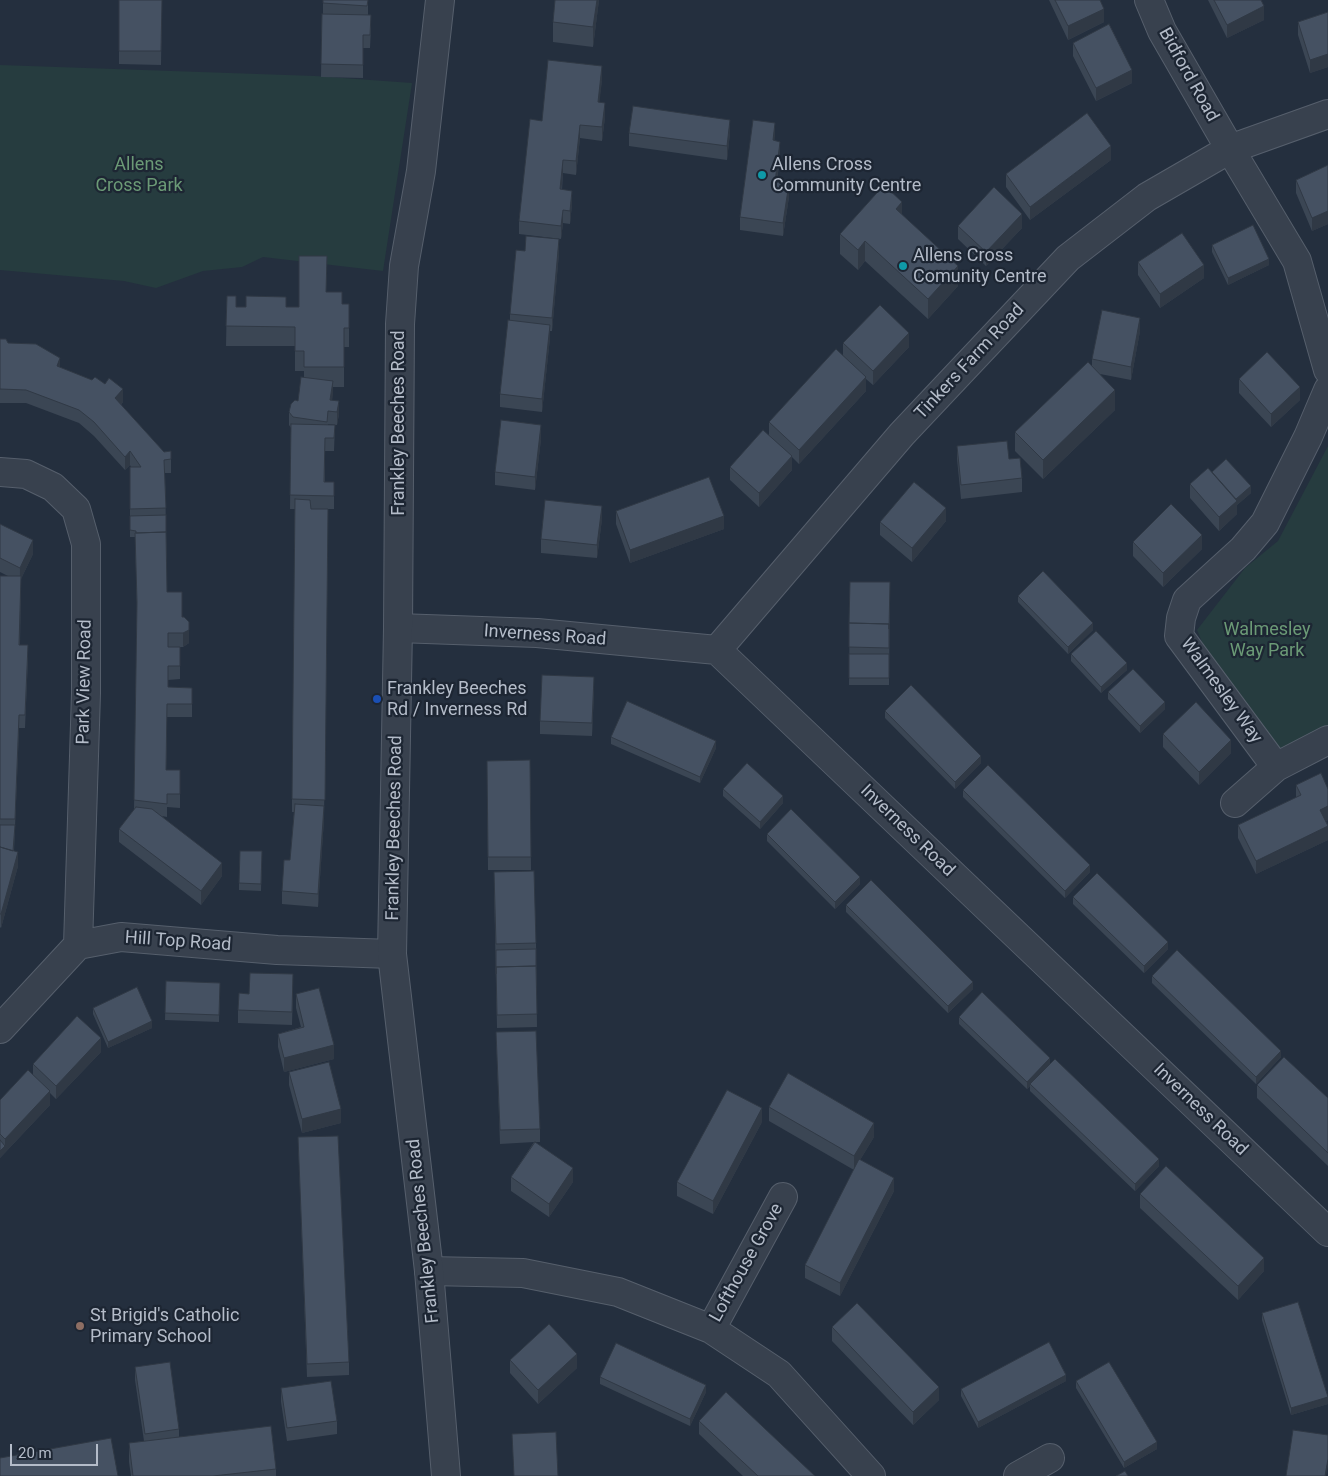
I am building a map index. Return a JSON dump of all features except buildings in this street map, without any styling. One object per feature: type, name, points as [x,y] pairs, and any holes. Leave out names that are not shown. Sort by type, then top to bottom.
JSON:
[{"type":"street","name":"Frankley Beeches Road","points":[[440,0],[421,171],[404,266],[400,324],[398,628],[392,954],[429,1271],[446,1476]]},
{"type":"street","name":"Bidford Road","points":[[1149,0],[1162,31],[1297,261],[1328,370]]},
{"type":"street","name":"Tinkers Farm Road","points":[[717,650],[902,434],[1068,258],[1147,196],[1230,149],[1328,114]]},
{"type":"street","name":"Walmesley Way","points":[[1276,767],[1179,636],[1181,618],[1187,600],[1243,549],[1265,524],[1308,437],[1328,390]]},
{"type":"street","name":"Park View Road","points":[[0,472],[26,474],[53,487],[76,508],[86,544],[86,693],[78,945]]},
{"type":"street","name":"Inverness Road","points":[[398,628],[537,634],[717,650],[1328,1232]]},
{"type":"street","points":[[1235,803],[1276,767],[1328,740]]},
{"type":"street","name":"Hill Top Road","points":[[78,945],[121,937],[277,950],[392,954]]},
{"type":"street","points":[[0,1029],[78,945]]},
{"type":"street","name":"Lofthouse Grove","points":[[711,1329],[783,1197]]},
{"type":"street","points":[[429,1271],[523,1273],[618,1292],[711,1329],[779,1374],[872,1476]]},
{"type":"street","points":[[1018,1476],[1050,1458]]},
{"type":"green space","name":"Allens Cross Park","points":[[0,65],[315,76],[412,83],[383,271],[263,257],[242,267],[203,271],[156,288],[124,281],[0,270]]},
{"type":"green space","name":"Walmesley Way Park","points":[[1328,446],[1328,726],[1286,754],[1220,685],[1197,630],[1245,568],[1278,541]]},
{"type":"place","name":"Allens Cross Community Centre","points":[[762,175]]},
{"type":"place","name":"Allens Cross Comunity Centre","points":[[903,266]]},
{"type":"place","name":"Frankley Beeches Rd / Inverness Rd","points":[[377,699]]},
{"type":"place","name":"St Brigid's Catholic Primary School","points":[[80,1326]]}]
